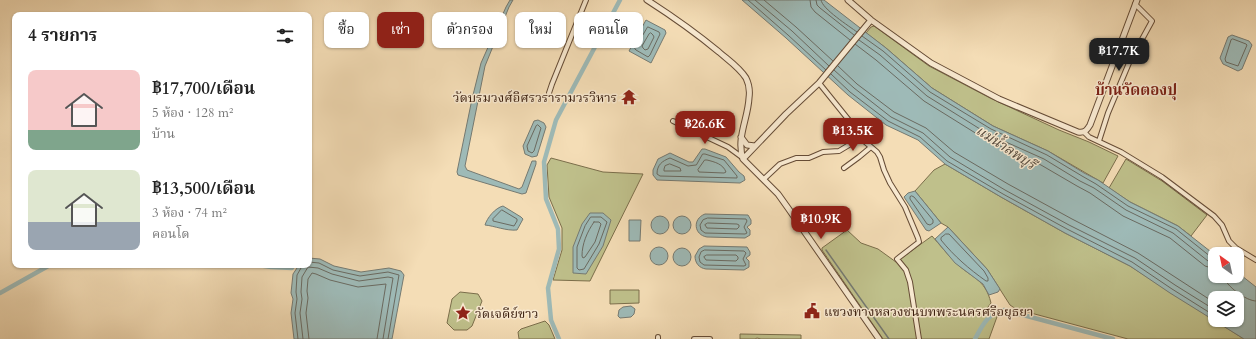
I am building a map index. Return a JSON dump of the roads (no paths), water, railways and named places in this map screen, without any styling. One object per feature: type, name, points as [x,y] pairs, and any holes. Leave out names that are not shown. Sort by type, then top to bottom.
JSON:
[{"type":"street","points":[[549,94],[586,0]]},
{"type":"street","points":[[647,0],[676,18],[737,67],[746,78],[750,91],[741,137],[741,152],[743,159]]},
{"type":"street","points":[[848,0],[871,20],[931,63],[992,96],[1078,132],[1084,132],[1089,137],[1122,152],[1162,177],[1214,216],[1222,225],[1229,241],[1236,248],[1256,260]]},
{"type":"street","points":[[1084,132],[1090,125],[1136,2],[1152,21],[1129,62],[1108,113],[1099,141]]},
{"type":"street","points":[[743,159],[786,114],[820,82],[871,20]]},
{"type":"street","points":[[820,82],[856,128],[857,135],[877,152],[890,182],[906,207],[918,238],[919,242],[897,259],[906,270],[910,282],[919,339]]},
{"type":"street","points":[[673,121],[728,146],[764,179],[778,194],[880,339]]},
{"type":"street","points":[[764,179],[780,164],[796,158],[809,158],[824,152],[839,151],[850,145],[857,135]]},
{"type":"street","points":[[741,137],[747,145],[755,146]]},
{"type":"street","points":[[844,168],[871,147]]},
{"type":"street","points":[[694,339],[710,339]]},
{"type":"water","points":[[510,0],[513,0],[507,12],[504,12]]},
{"type":"water","name":"แม่น้ำลพบุรี","points":[[742,0],[824,0],[886,48],[932,88],[993,126],[1048,151],[1098,180],[1130,202],[1178,226],[1208,250],[1208,283],[1244,283],[1244,278],[1256,287],[1256,339],[1244,339],[1225,327],[1244,327],[1244,291],[1208,291],[1208,317],[1130,266],[1065,233],[945,164],[918,140],[886,125],[848,95]]},
{"type":"water","points":[[646,20],[665,30],[666,33],[651,63],[629,51],[631,48],[643,48],[643,25]]},
{"type":"water","points":[[1232,35],[1249,41],[1252,45],[1242,69],[1238,71],[1223,64],[1220,58],[1228,37]]},
{"type":"water","points":[[488,48],[492,48],[485,66],[465,166],[467,170],[519,189],[522,187],[532,161],[536,161],[526,193],[522,194],[458,175],[457,172],[481,63]]},
{"type":"water","points":[[538,120],[544,123],[546,127],[537,156],[532,157],[525,154],[523,146],[534,121]]},
{"type":"water","points":[[702,149],[726,157],[744,176],[745,180],[740,183],[657,180],[653,175],[653,170],[658,159],[670,153],[689,162],[693,162]]},
{"type":"water","points":[[915,191],[941,223],[929,231],[926,230],[904,197],[908,193]]},
{"type":"water","points":[[503,206],[523,219],[517,230],[509,230],[485,225],[492,214]]},
{"type":"water","points":[[590,213],[603,213],[611,220],[603,246],[586,274],[573,273],[573,247],[582,224]]},
{"type":"water","points":[[705,214],[748,215],[751,220],[751,224],[747,227],[750,230],[750,235],[745,238],[703,236],[697,230],[696,223],[701,216]]},
{"type":"water","points":[[660,216],[666,219],[669,225],[666,231],[660,234],[654,231],[651,225],[654,219]]},
{"type":"water","points":[[682,216],[688,219],[691,225],[688,231],[682,234],[676,231],[673,225],[676,219]]},
{"type":"water","points":[[629,220],[641,220],[640,241],[629,241]]},
{"type":"water","points":[[948,227],[987,269],[1000,289],[998,292],[989,295],[983,284],[955,263],[935,239]]},
{"type":"water","points":[[704,246],[747,247],[750,252],[750,255],[746,258],[749,261],[749,267],[744,270],[701,268],[695,259],[695,256],[699,249]]},
{"type":"water","points":[[659,247],[665,250],[668,256],[665,262],[659,265],[653,262],[650,256],[653,250]]},
{"type":"water","points":[[682,248],[688,251],[691,257],[688,263],[682,266],[676,263],[673,257],[676,251]]},
{"type":"water","points":[[312,258],[320,259],[334,266],[361,272],[389,268],[401,271],[404,275],[392,339],[294,339],[291,313],[293,299],[291,293],[293,274],[297,268],[312,268]]},
{"type":"water","points":[[631,306],[635,309],[634,314],[631,317],[620,318],[618,316],[619,310],[623,307]]},
{"type":"waterway","points":[[559,339],[551,320],[548,288],[559,249],[558,229],[546,199],[544,162],[556,120],[620,0]]},
{"type":"waterway","points":[[826,250],[889,339]]},
{"type":"waterway","points":[[0,293],[45,268]]},
{"type":"waterway","points":[[975,339],[986,321],[994,314],[1004,310],[1113,339]]},
{"type":"place","name":"วัดบรมวงศ์อิศรวรารามวรวิหาร","points":[[629,97]]},
{"type":"place","name":"แขวงทางหลวงชนบทพระนครศรีอยุธยา","points":[[812,311]]},
{"type":"place","name":"วัดเจดีย์ขาว","points":[[463,313]]},
{"type":"district","name":"บ้านวัดตองปุ","points":[[1136,90]]}]
